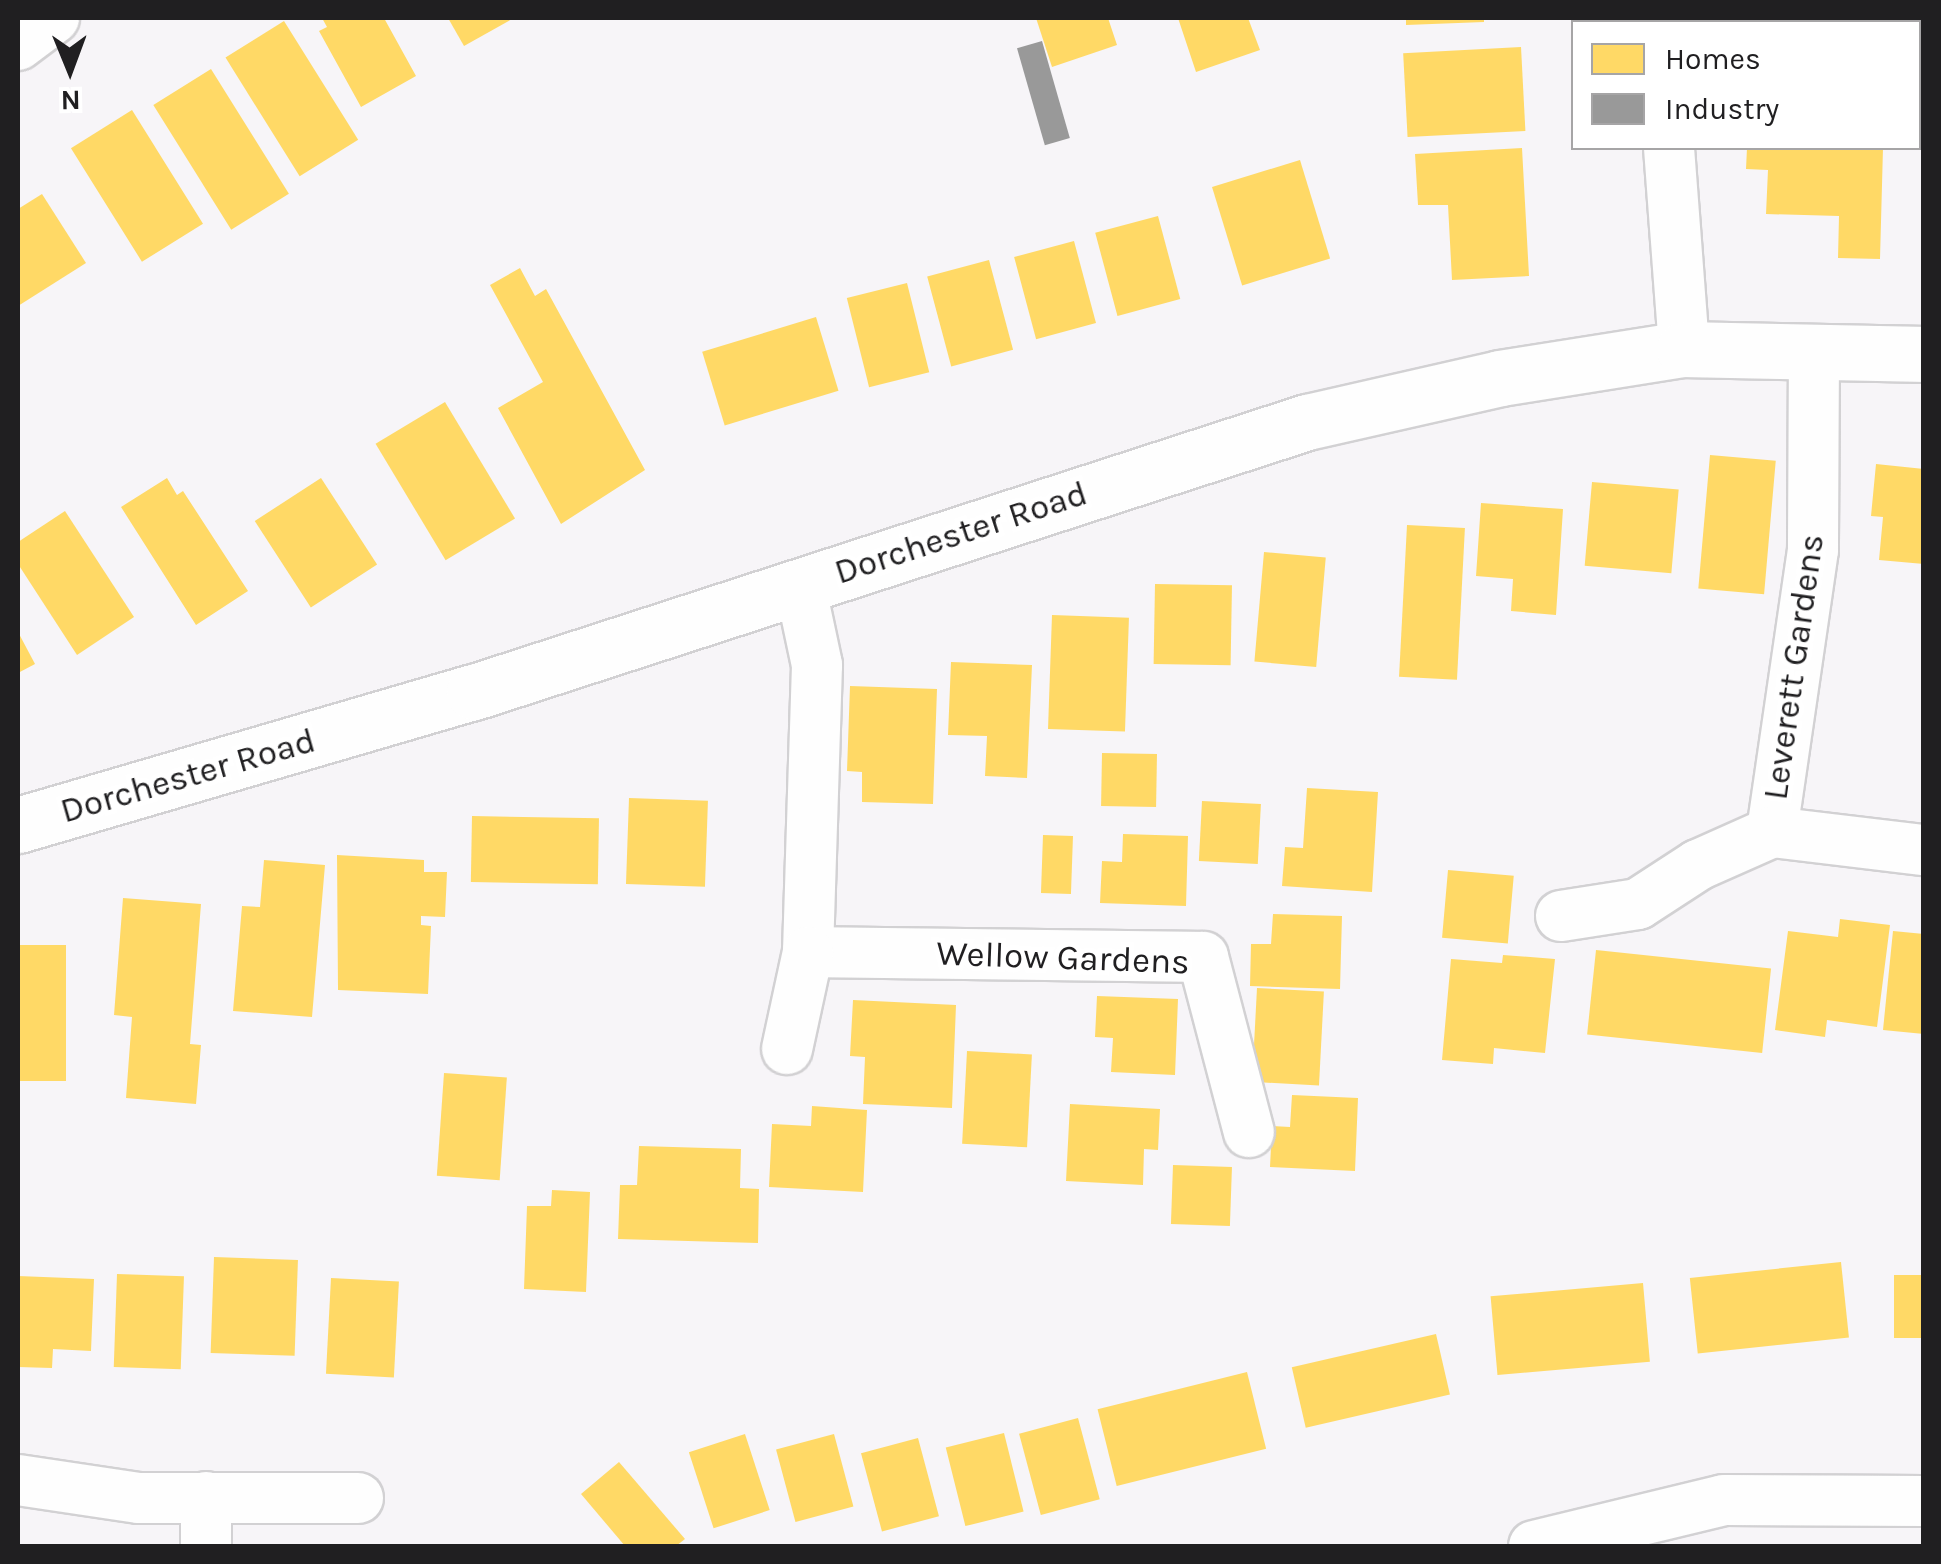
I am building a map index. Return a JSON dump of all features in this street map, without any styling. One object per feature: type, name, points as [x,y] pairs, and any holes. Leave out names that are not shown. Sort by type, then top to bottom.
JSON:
[{"type":"street","points":[[18,45],[54,18]]},
{"type":"street","points":[[1669,150],[1684,348]]},
{"type":"street","name":"Dorchester Road","points":[[18,825],[163,787],[1307,422],[1500,378],[1684,348],[1924,354]]},
{"type":"street","name":"Leverett Gardens","points":[[1814,350],[1813,550],[1772,832],[1924,850]]},
{"type":"street","points":[[787,1049],[808,952],[817,665],[800,585]]},
{"type":"street","points":[[1561,916],[1638,904],[1698,866],[1772,832]]},
{"type":"street","name":"Wellow Gardens","points":[[808,952],[1203,957],[1248,1132]]},
{"type":"street","points":[[18,1480],[139,1498],[358,1498]]},
{"type":"street","points":[[206,1497],[206,1546]]},
{"type":"street","points":[[1534,1546],[1724,1500],[1924,1501]]},
{"type":"building: Homes","points":[[322,18],[384,18],[416,76],[361,107],[319,31],[327,27]]},
{"type":"building: Homes","points":[[448,18],[514,18],[464,46]]},
{"type":"building: Homes","points":[[1036,18],[1108,18],[1117,45],[1052,67]]},
{"type":"building: Homes","points":[[1178,18],[1248,18],[1260,50],[1196,72]]},
{"type":"building: Homes","points":[[1406,18],[1484,18],[1484,22],[1406,25]]},
{"type":"building: Homes","points":[[1818,18],[1906,18],[1862,20]]},
{"type":"building: Homes","points":[[284,21],[358,140],[300,176],[225,58]]},
{"type":"building: Homes","points":[[1521,47],[1525,131],[1408,137],[1403,53]]},
{"type":"building: Homes","points":[[211,69],[289,194],[231,230],[153,105]]},
{"type":"building: Homes","points":[[132,110],[203,224],[142,262],[71,148]]},
{"type":"building: Homes","points":[[1522,148],[1529,276],[1452,280],[1448,205],[1418,205],[1415,154]]},
{"type":"building: Homes","points":[[1747,150],[1883,150],[1880,259],[1838,258],[1839,216],[1766,214],[1768,170],[1746,169]]},
{"type":"building: Homes","points":[[1300,160],[1330,258],[1242,285],[1212,187]]},
{"type":"building: Homes","points":[[42,194],[86,263],[18,306],[18,209]]},
{"type":"building: Homes","points":[[1158,216],[1180,299],[1117,316],[1095,233]]},
{"type":"building: Homes","points":[[1074,241],[1096,323],[1036,339],[1014,257]]},
{"type":"building: Homes","points":[[989,260],[1013,350],[951,366],[927,277]]},
{"type":"building: Homes","points":[[520,268],[535,296],[546,289],[645,470],[561,524],[498,408],[543,382],[490,285]]},
{"type":"building: Homes","points":[[907,283],[929,372],[869,387],[847,298]]},
{"type":"building: Homes","points":[[816,317],[839,391],[725,425],[702,352]]},
{"type":"building: Homes","points":[[445,402],[515,519],[446,560],[376,444]]},
{"type":"building: Homes","points":[[1710,455],[1776,461],[1764,594],[1698,588]]},
{"type":"building: Homes","points":[[1876,464],[1924,469],[1924,564],[1879,560],[1883,517],[1871,516]]},
{"type":"building: Homes","points":[[167,478],[177,495],[183,491],[248,591],[196,625],[121,507]]},
{"type":"building: Homes","points":[[321,478],[377,564],[311,607],[255,521]]},
{"type":"building: Homes","points":[[1592,482],[1679,490],[1671,573],[1585,566]]},
{"type":"building: Homes","points":[[1481,503],[1563,509],[1556,615],[1511,611],[1513,579],[1476,576]]},
{"type":"building: Homes","points":[[65,511],[134,617],[77,655],[18,564],[18,542]]},
{"type":"building: Homes","points":[[1407,525],[1465,528],[1457,680],[1399,677]]},
{"type":"building: Homes","points":[[1264,552],[1326,557],[1316,667],[1254,662]]},
{"type":"building: Homes","points":[[1155,584],[1232,585],[1231,665],[1154,664]]},
{"type":"building: Homes","points":[[1052,615],[1129,618],[1125,732],[1048,729]]},
{"type":"building: Homes","points":[[18,632],[35,664],[18,673]]},
{"type":"building: Homes","points":[[951,662],[1032,665],[1027,778],[985,776],[987,736],[948,735]]},
{"type":"building: Homes","points":[[850,686],[937,689],[933,804],[862,802],[862,772],[847,771]]},
{"type":"building: Homes","points":[[1102,753],[1157,754],[1156,807],[1101,806]]},
{"type":"building: Homes","points":[[1307,788],[1378,792],[1372,892],[1282,886],[1285,847],[1303,848]]},
{"type":"building: Homes","points":[[629,798],[708,801],[705,887],[626,884]]},
{"type":"building: Homes","points":[[1202,801],[1261,804],[1258,864],[1199,861]]},
{"type":"building: Homes","points":[[472,816],[599,818],[598,884],[471,882]]},
{"type":"building: Homes","points":[[1123,834],[1188,836],[1186,906],[1100,903],[1102,861],[1122,862]]},
{"type":"building: Homes","points":[[1043,835],[1073,836],[1071,894],[1041,893]]},
{"type":"building: Homes","points":[[337,855],[424,860],[424,872],[447,872],[445,917],[421,916],[421,925],[431,926],[428,994],[338,990]]},
{"type":"building: Homes","points":[[264,860],[325,865],[312,1017],[233,1011],[242,906],[260,907]]},
{"type":"building: Homes","points":[[1448,870],[1514,876],[1508,943],[1442,938]]},
{"type":"building: Homes","points":[[123,898],[201,904],[190,1044],[201,1045],[196,1104],[126,1098],[132,1017],[114,1015]]},
{"type":"building: Homes","points":[[1273,914],[1342,916],[1340,989],[1250,986],[1251,944],[1271,944]]},
{"type":"building: Homes","points":[[1840,919],[1890,925],[1877,1027],[1827,1020],[1825,1037],[1775,1030],[1788,931],[1838,937]]},
{"type":"building: Homes","points":[[1893,931],[1924,934],[1924,1034],[1883,1030]]},
{"type":"building: Homes","points":[[18,945],[66,945],[66,1081],[18,1081]]},
{"type":"building: Homes","points":[[1596,950],[1771,968],[1762,1053],[1587,1035]]},
{"type":"building: Homes","points":[[1503,955],[1555,959],[1545,1053],[1494,1048],[1493,1064],[1442,1060],[1451,959],[1502,963]]},
{"type":"building: Homes","points":[[1257,988],[1324,992],[1319,1085],[1252,1082]]},
{"type":"building: Homes","points":[[1097,996],[1178,999],[1175,1075],[1111,1072],[1113,1038],[1095,1037]]},
{"type":"building: Homes","points":[[853,1000],[956,1005],[952,1108],[863,1104],[865,1057],[850,1056]]},
{"type":"building: Homes","points":[[967,1051],[1032,1054],[1027,1147],[962,1144]]},
{"type":"building: Homes","points":[[444,1073],[507,1077],[500,1180],[437,1176]]},
{"type":"building: Homes","points":[[1292,1095],[1358,1098],[1355,1171],[1270,1167],[1272,1126],[1290,1127]]},
{"type":"building: Homes","points":[[1070,1104],[1160,1109],[1158,1150],[1144,1149],[1143,1185],[1066,1181]]},
{"type":"building: Homes","points":[[812,1106],[867,1110],[863,1192],[769,1187],[772,1124],[811,1126]]},
{"type":"building: Homes","points":[[639,1146],[741,1149],[740,1188],[759,1189],[758,1243],[618,1239],[620,1185],[637,1185]]},
{"type":"building: Homes","points":[[1173,1165],[1232,1167],[1230,1226],[1171,1224]]},
{"type":"building: Homes","points":[[552,1190],[590,1192],[586,1292],[524,1289],[527,1206],[551,1206]]},
{"type":"building: Homes","points":[[214,1257],[298,1260],[295,1356],[211,1353]]},
{"type":"building: Homes","points":[[1841,1262],[1849,1338],[1698,1353],[1690,1278]]},
{"type":"building: Homes","points":[[117,1274],[184,1276],[181,1369],[114,1367]]},
{"type":"building: Homes","points":[[1894,1275],[1924,1275],[1924,1338],[1894,1338]]},
{"type":"building: Homes","points":[[18,1276],[94,1279],[91,1351],[53,1349],[52,1368],[18,1367]]},
{"type":"building: Homes","points":[[331,1278],[399,1282],[394,1377],[326,1374]]},
{"type":"building: Homes","points":[[1643,1283],[1650,1362],[1497,1375],[1491,1296]]},
{"type":"building: Homes","points":[[1436,1334],[1450,1394],[1306,1428],[1292,1367]]},
{"type":"building: Homes","points":[[1247,1372],[1266,1449],[1117,1486],[1098,1409]]},
{"type":"building: Homes","points":[[1078,1418],[1100,1499],[1041,1515],[1019,1434]]},
{"type":"building: Homes","points":[[1004,1433],[1024,1512],[965,1526],[946,1448]]},
{"type":"building: Homes","points":[[745,1434],[770,1510],[714,1528],[689,1452]]},
{"type":"building: Homes","points":[[834,1434],[853,1506],[795,1522],[776,1450]]},
{"type":"building: Homes","points":[[918,1438],[939,1516],[882,1532],[861,1453]]},
{"type":"building: Homes","points":[[619,1462],[685,1539],[676,1546],[625,1546],[581,1494]]},
{"type":"building: Industry","points":[[1042,41],[1070,138],[1045,145],[1017,48]]}]
